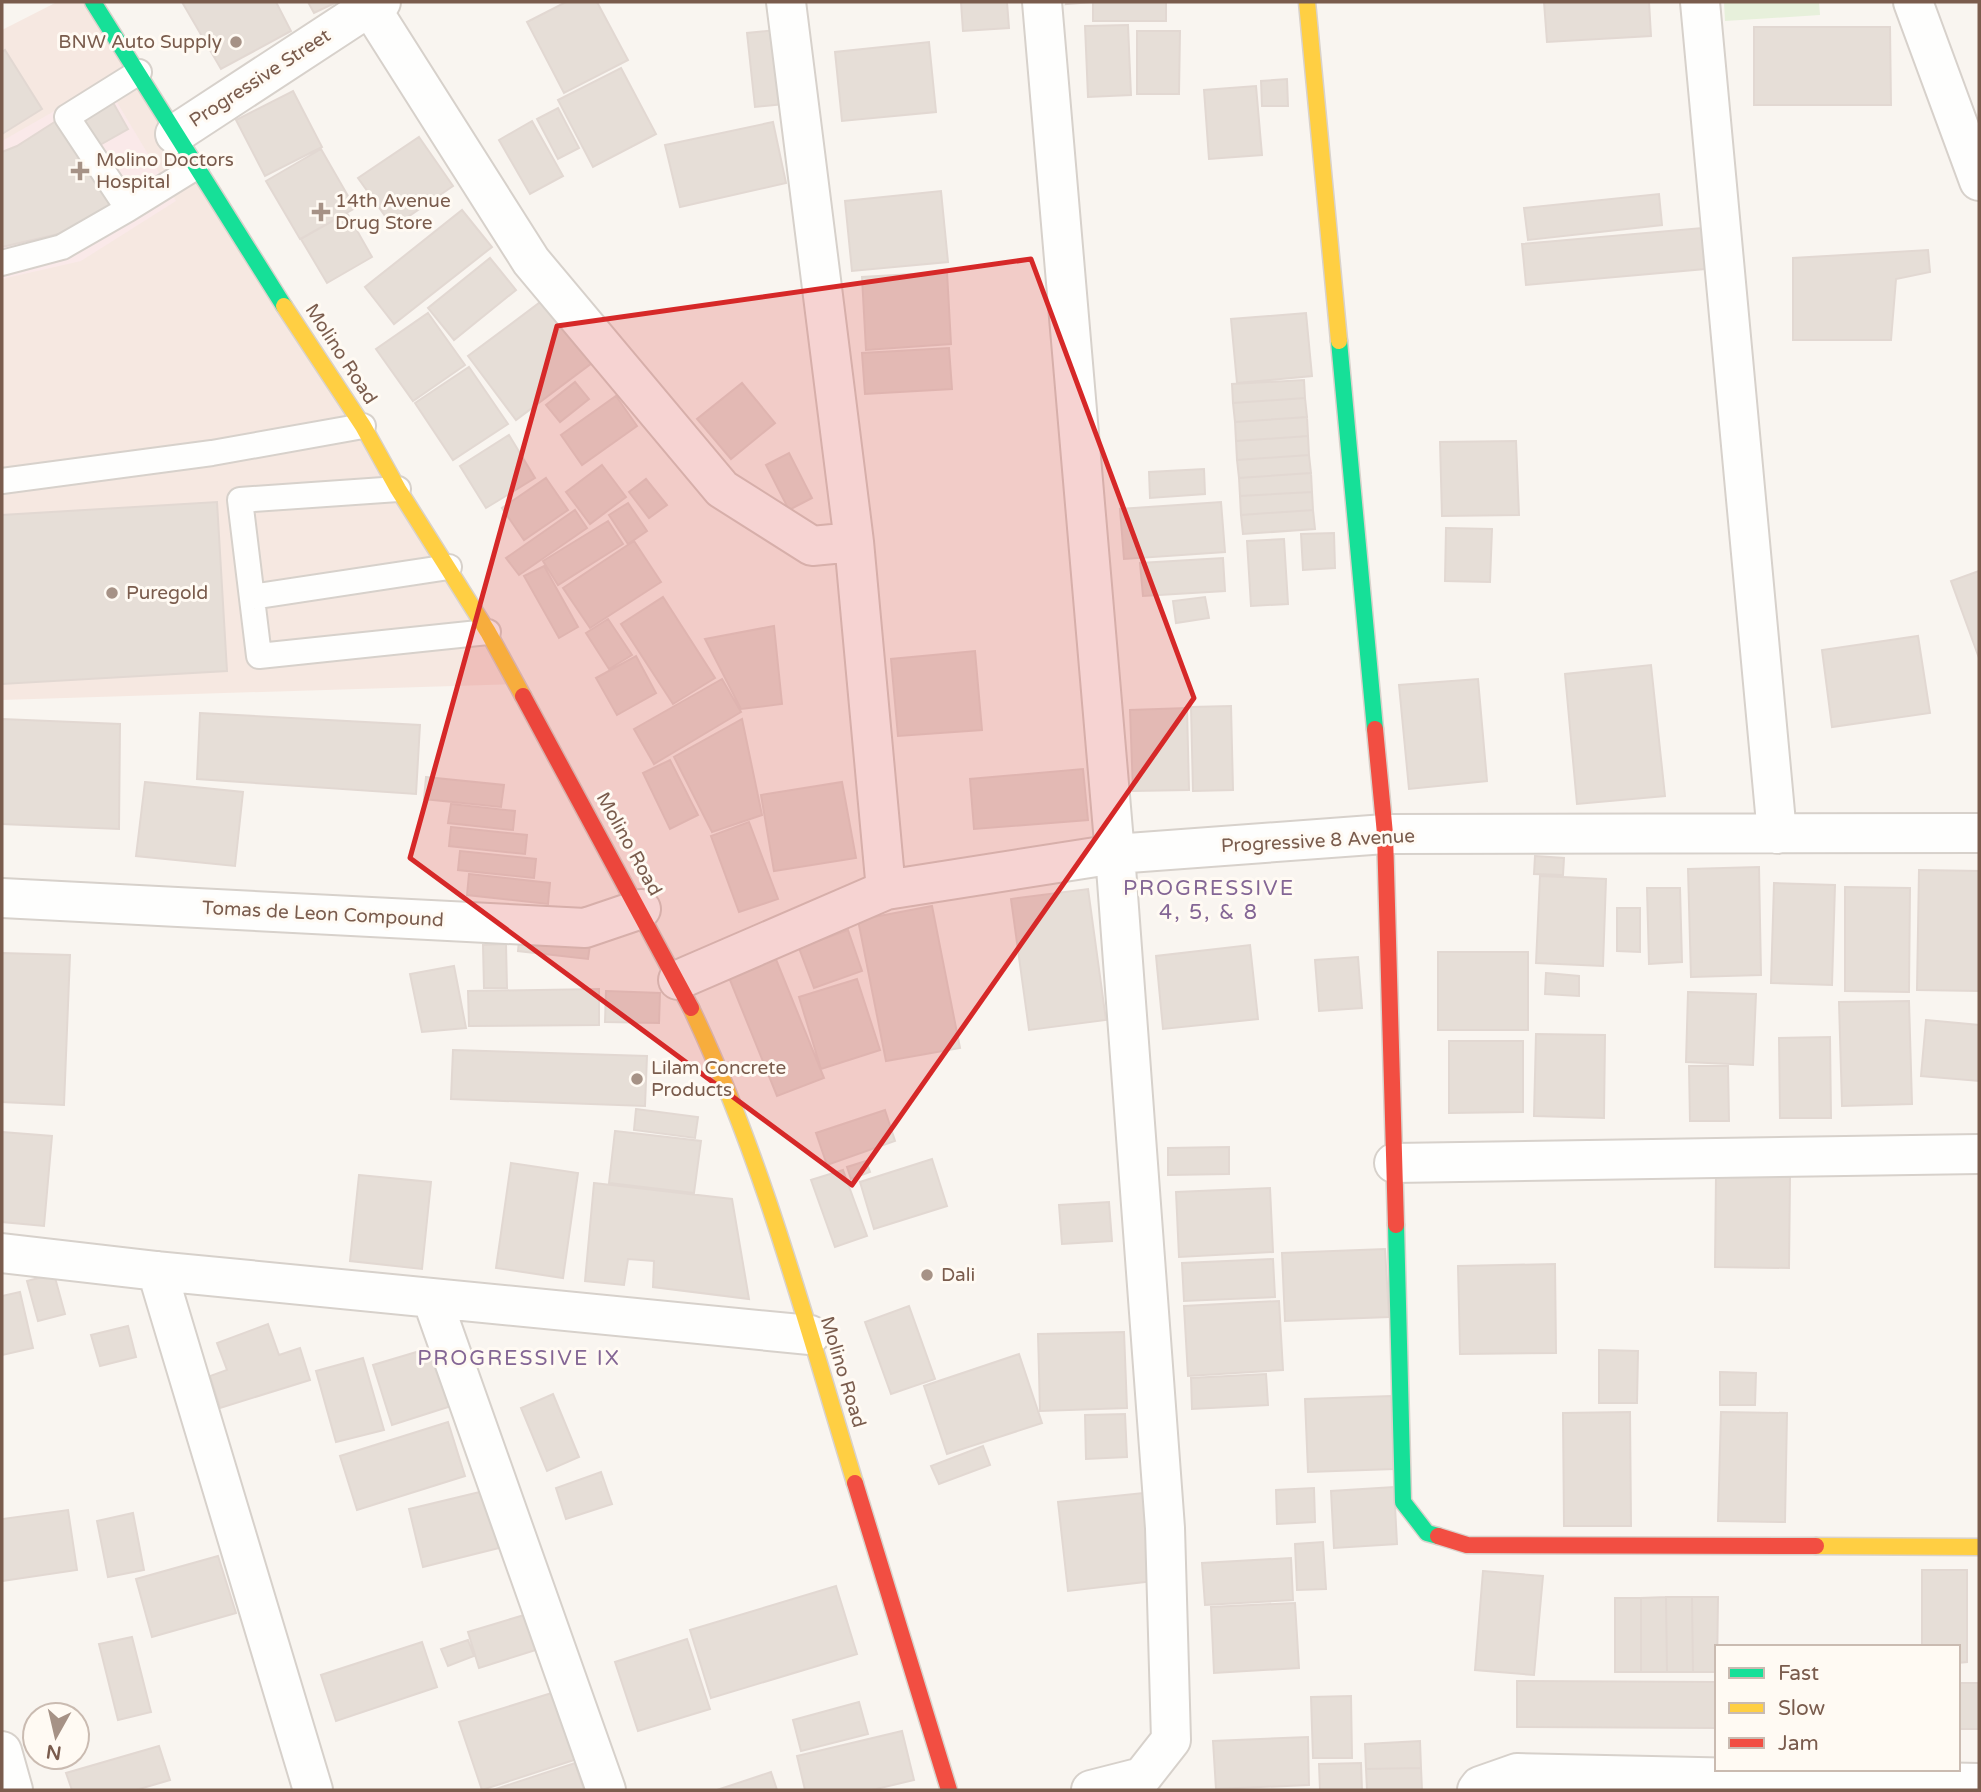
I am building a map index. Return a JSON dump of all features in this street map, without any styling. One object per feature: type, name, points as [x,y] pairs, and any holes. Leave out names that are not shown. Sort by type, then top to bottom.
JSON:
[{"type":"street","name":"Molino Road","points":[[93,2],[139,72],[174,134],[363,426],[398,489],[488,632],[678,980],[706,1039],[768,1199],[949,1790]]},
{"type":"street","points":[[786,2],[854,542],[886,890]]},
{"type":"street","points":[[1042,2],[1115,854],[1165,1528],[1171,1740],[1142,1777],[1091,1790]]},
{"type":"street","points":[[1307,2],[1385,834],[1403,1502],[1427,1533],[1466,1545],[1979,1547]]},
{"type":"street","points":[[1700,2],[1777,834]]},
{"type":"street","points":[[1913,2],[1979,181]]},
{"type":"street","points":[[372,3],[531,261],[722,489],[812,546],[854,542]]},
{"type":"street","name":"Progressive Street","points":[[174,134],[372,3]]},
{"type":"street","name":"Progressive 8 Avenue","points":[[678,980],[886,890],[1115,854],[1385,834],[1979,833]]},
{"type":"street","name":"Tomas de Leon Compound","points":[[2,898],[586,928],[641,909]]},
{"type":"street","points":[[1394,1163],[1979,1154]]},
{"type":"street","points":[[2,1253],[158,1272],[810,1335]]},
{"type":"street","points":[[158,1272],[313,1790]]},
{"type":"street","points":[[432,1299],[606,1790]]},
{"type":"street","points":[[2,1751],[13,1790]]},
{"type":"street","points":[[1477,1790],[1480,1786],[1517,1773],[1979,1783]]},
{"type":"lane","points":[[128,209],[67,117],[139,72]]},
{"type":"lane","points":[[2,262],[62,247],[196,167]]},
{"type":"lane","points":[[2,481],[212,453],[363,426]]},
{"type":"lane","points":[[398,489],[240,500],[259,656],[488,632]]},
{"type":"lane","points":[[252,597],[449,567]]},
{"type":"highlighted area","points":[[1031,259],[1194,698],[852,1185],[410,858],[557,326]]},
{"type":"shaded area","points":[[57,2],[93,2],[517,684],[2,700],[2,30]]},
{"type":"shaded area","name":"Molino Doctors Hospital","points":[[105,82],[176,201],[81,261],[2,279],[2,141]]},
{"type":"green space","points":[[1724,2],[1819,2],[1820,15],[1725,21]]},
{"type":"building","points":[[182,2],[276,2],[291,31],[221,69]]},
{"type":"building","points":[[308,2],[337,2],[314,13]]},
{"type":"building","points":[[566,2],[597,2],[628,60],[564,93],[527,22]]},
{"type":"building","points":[[961,2],[1007,2],[1009,28],[963,31]]},
{"type":"building","points":[[1093,2],[1166,2],[1166,21],[1093,21]]},
{"type":"building","points":[[1544,2],[1649,2],[1651,36],[1547,42]]},
{"type":"building","points":[[1128,25],[1131,95],[1088,97],[1085,26]]},
{"type":"building","points":[[1754,27],[1890,27],[1891,105],[1754,105]]},
{"type":"building","points":[[776,30],[784,104],[755,107],[747,33]]},
{"type":"building","points":[[1137,31],[1180,31],[1179,94],[1137,94]]},
{"type":"building","points":[[929,42],[936,112],[842,121],[835,52]]},
{"type":"building","points":[[5,50],[42,109],[2,134],[2,52]]},
{"type":"building","points":[[621,68],[656,134],[593,167],[558,100]]},
{"type":"building","points":[[1287,79],[1288,106],[1262,106],[1261,81]]},
{"type":"building","points":[[1256,86],[1262,155],[1209,159],[1204,90]]},
{"type":"building","points":[[293,91],[322,147],[265,176],[236,120]]},
{"type":"building","points":[[111,99],[128,129],[91,150],[74,120]]},
{"type":"building","points":[[558,108],[579,148],[558,159],[537,119]]},
{"type":"building","points":[[56,121],[114,209],[80,229],[2,247],[2,152],[17,146]]},
{"type":"building","points":[[532,121],[563,176],[530,194],[499,140]]},
{"type":"building","points":[[773,122],[786,183],[680,207],[665,145]]},
{"type":"building","points":[[419,137],[453,186],[393,227],[358,178]]},
{"type":"building","points":[[321,149],[355,208],[300,239],[266,181]]},
{"type":"building","points":[[941,191],[948,262],[852,271],[845,201]]},
{"type":"building","points":[[1659,194],[1662,225],[1528,240],[1524,208]]},
{"type":"building","points":[[462,210],[492,247],[394,324],[365,287]]},
{"type":"building","points":[[347,213],[372,257],[327,283],[301,239]]},
{"type":"building","points":[[1702,228],[1705,269],[1526,285],[1522,244]]},
{"type":"building","points":[[1928,250],[1930,272],[1896,279],[1891,340],[1793,340],[1793,258]]},
{"type":"building","points":[[490,258],[516,290],[454,340],[428,308]]},
{"type":"building","points":[[947,272],[951,344],[866,350],[862,277]]},
{"type":"building","points":[[543,300],[592,363],[516,420],[468,356]]},
{"type":"building","points":[[428,313],[465,365],[413,401],[376,349]]},
{"type":"building","points":[[1306,313],[1312,376],[1237,383],[1231,319]]},
{"type":"building","points":[[949,348],[952,389],[865,394],[862,353]]},
{"type":"building","points":[[469,367],[508,424],[453,460],[415,403]]},
{"type":"building","points":[[1304,380],[1305,398],[1233,403],[1232,384]]},
{"type":"building","points":[[575,382],[589,399],[560,422],[546,405]]},
{"type":"building","points":[[742,383],[775,423],[731,459],[697,419]]},
{"type":"building","points":[[616,396],[637,426],[582,465],[561,435]]},
{"type":"building","points":[[1305,398],[1307,417],[1235,422],[1233,403]]},
{"type":"building","points":[[1307,417],[1308,436],[1236,441],[1235,422]]},
{"type":"building","points":[[509,435],[535,478],[486,508],[460,466]]},
{"type":"building","points":[[1308,436],[1309,455],[1237,460],[1236,441]]},
{"type":"building","points":[[1516,441],[1519,515],[1442,516],[1440,442]]},
{"type":"building","points":[[789,453],[812,498],[789,510],[766,465]]},
{"type":"building","points":[[1309,455],[1311,473],[1239,478],[1237,460]]},
{"type":"building","points":[[602,465],[626,497],[590,524],[566,492]]},
{"type":"building","points":[[1204,469],[1205,494],[1150,498],[1149,472]]},
{"type":"building","points":[[1311,473],[1312,492],[1240,496],[1239,478]]},
{"type":"building","points":[[546,478],[568,510],[524,540],[502,508]]},
{"type":"building","points":[[646,479],[667,505],[649,518],[629,492]]},
{"type":"building","points":[[1312,492],[1313,510],[1241,515],[1240,496]]},
{"type":"building","name":"Puregold","points":[[217,502],[227,671],[2,684],[2,515]]},
{"type":"building","points":[[1221,502],[1225,552],[1124,559],[1120,509]]},
{"type":"building","points":[[628,503],[647,531],[628,544],[609,515]]},
{"type":"building","points":[[575,510],[587,528],[519,575],[506,558]]},
{"type":"building","points":[[1313,510],[1315,529],[1243,534],[1241,515]]},
{"type":"building","points":[[608,521],[623,544],[558,585],[543,561]]},
{"type":"building","points":[[1446,528],[1492,529],[1490,582],[1445,581]]},
{"type":"building","points":[[1334,533],[1335,568],[1303,570],[1301,534]]},
{"type":"building","points":[[1284,539],[1288,604],[1251,606],[1247,541]]},
{"type":"building","points":[[634,541],[661,582],[590,628],[563,588]]},
{"type":"building","points":[[1223,558],[1225,591],[1143,596],[1140,563]]},
{"type":"building","points":[[544,566],[578,627],[559,638],[524,576]]},
{"type":"building","points":[[1979,571],[1979,658],[1951,581]]},
{"type":"building","points":[[663,597],[715,678],[673,704],[621,624]]},
{"type":"building","points":[[1205,597],[1209,618],[1176,623],[1173,601]]},
{"type":"building","points":[[608,619],[632,655],[609,669],[586,633]]},
{"type":"building","points":[[774,626],[782,704],[741,709],[705,639]]},
{"type":"building","points":[[1918,636],[1930,713],[1832,727],[1822,650]]},
{"type":"building","points":[[975,651],[982,730],[898,736],[891,659]]},
{"type":"building","points":[[636,656],[656,693],[617,715],[596,678]]},
{"type":"building","points":[[1651,665],[1665,796],[1577,804],[1565,674]]},
{"type":"building","points":[[722,679],[741,712],[654,764],[634,729]]},
{"type":"building","points":[[1478,679],[1487,781],[1409,789],[1399,685]]},
{"type":"building","points":[[1231,706],[1233,790],[1193,791],[1191,707]]},
{"type":"building","points":[[1187,708],[1189,790],[1133,791],[1130,710]]},
{"type":"building","points":[[200,713],[420,725],[416,794],[197,779]]},
{"type":"building","points":[[2,719],[120,724],[119,829],[2,824]]},
{"type":"building","points":[[742,719],[762,815],[712,832],[674,757]]},
{"type":"building","points":[[670,760],[698,815],[670,829],[643,773]]},
{"type":"building","points":[[1083,769],[1088,820],[974,829],[970,779]]},
{"type":"building","points":[[426,777],[504,785],[501,807],[424,799]]},
{"type":"building","points":[[145,782],[243,792],[235,866],[136,856]]},
{"type":"building","points":[[842,782],[856,858],[774,871],[761,795]]},
{"type":"building","points":[[451,804],[515,811],[513,830],[448,823]]},
{"type":"building","points":[[749,822],[778,899],[739,912],[711,836]]},
{"type":"building","points":[[451,827],[527,835],[525,854],[449,846]]},
{"type":"building","points":[[460,851],[536,859],[534,878],[458,870]]},
{"type":"building","points":[[1535,856],[1564,858],[1563,875],[1534,874]]},
{"type":"building","points":[[1759,867],[1761,975],[1691,977],[1688,869]]},
{"type":"building","points":[[1919,870],[1979,871],[1979,991],[1917,990]]},
{"type":"building","points":[[469,874],[550,883],[548,904],[467,895]]},
{"type":"building","points":[[1540,876],[1606,879],[1603,966],[1536,963]]},
{"type":"building","points":[[1774,883],[1835,885],[1832,985],[1771,983]]},
{"type":"building","points":[[1845,887],[1910,888],[1909,992],[1845,991]]},
{"type":"building","points":[[1647,888],[1680,888],[1682,962],[1649,964]]},
{"type":"building","points":[[1088,889],[1106,1020],[1029,1030],[1011,899]]},
{"type":"building","points":[[932,906],[960,1048],[886,1061],[858,920]]},
{"type":"building","points":[[1617,908],[1640,908],[1640,952],[1617,951]]},
{"type":"building","points":[[520,930],[591,938],[588,959],[518,951]]},
{"type":"building","points":[[848,930],[862,971],[814,988],[799,948]]},
{"type":"building","points":[[506,944],[507,988],[484,988],[483,945]]},
{"type":"building","points":[[1250,945],[1258,1019],[1163,1029],[1156,956]]},
{"type":"building","points":[[1438,952],[1528,952],[1528,1030],[1438,1030]]},
{"type":"building","points":[[2,953],[70,955],[64,1105],[2,1102]]},
{"type":"building","points":[[775,957],[824,1078],[777,1096],[728,975]]},
{"type":"building","points":[[1358,957],[1362,1008],[1319,1011],[1315,960]]},
{"type":"building","points":[[454,966],[466,1028],[422,1032],[410,974]]},
{"type":"building","points":[[1546,973],[1579,976],[1579,996],[1545,994]]},
{"type":"building","points":[[857,979],[880,1050],[821,1069],[799,997]]},
{"type":"building","points":[[599,989],[599,1025],[469,1026],[468,991]]},
{"type":"building","points":[[606,991],[660,993],[659,1023],[605,1022]]},
{"type":"building","points":[[1688,992],[1756,994],[1753,1065],[1686,1062]]},
{"type":"building","points":[[1909,1001],[1912,1104],[1842,1106],[1839,1002]]},
{"type":"building","points":[[1926,1020],[1979,1025],[1979,1081],[1921,1076]]},
{"type":"building","points":[[1536,1034],[1605,1035],[1604,1118],[1534,1116]]},
{"type":"building","points":[[1830,1037],[1831,1118],[1780,1118],[1779,1038]]},
{"type":"building","points":[[1449,1041],[1523,1041],[1523,1112],[1449,1113]]},
{"type":"building","points":[[453,1050],[647,1056],[645,1106],[451,1099]]},
{"type":"building","points":[[1689,1066],[1728,1066],[1729,1121],[1690,1121]]},
{"type":"building","points":[[636,1109],[698,1117],[695,1138],[634,1130]]},
{"type":"building","points":[[885,1110],[895,1141],[827,1165],[816,1133]]},
{"type":"building","points":[[615,1131],[701,1141],[694,1193],[609,1183]]},
{"type":"building","points":[[2,1132],[52,1136],[44,1226],[2,1222]]},
{"type":"building","points":[[1229,1147],[1229,1174],[1168,1175],[1168,1148]]},
{"type":"building","points":[[932,1159],[947,1206],[874,1229],[860,1182]]},
{"type":"building","points":[[866,1161],[870,1172],[851,1179],[847,1167]]},
{"type":"building","points":[[511,1163],[578,1173],[563,1278],[496,1268]]},
{"type":"building","points":[[843,1170],[867,1236],[835,1247],[811,1180]]},
{"type":"building","points":[[359,1175],[431,1182],[422,1269],[350,1261]]},
{"type":"building","points":[[1716,1177],[1790,1177],[1789,1268],[1715,1267]]},
{"type":"building","points":[[594,1183],[732,1199],[749,1299],[653,1287],[654,1261],[628,1259],[624,1285],[585,1281]]},
{"type":"building","points":[[1270,1188],[1273,1252],[1179,1257],[1176,1192]]},
{"type":"building","points":[[1109,1202],[1112,1241],[1062,1244],[1059,1205]]},
{"type":"building","points":[[1385,1249],[1389,1317],[1285,1321],[1282,1253]]},
{"type":"building","points":[[1273,1259],[1275,1297],[1184,1301],[1182,1263]]},
{"type":"building","points":[[1555,1264],[1556,1353],[1460,1354],[1458,1266]]},
{"type":"building","points":[[54,1274],[65,1314],[38,1321],[27,1281]]},
{"type":"building","points":[[20,1292],[33,1348],[2,1355],[2,1296]]},
{"type":"building","points":[[1279,1301],[1283,1370],[1188,1376],[1184,1306]]},
{"type":"building","points":[[909,1306],[935,1379],[891,1394],[865,1322]]},
{"type":"building","points":[[268,1324],[279,1355],[300,1348],[310,1380],[220,1408],[210,1376],[227,1370],[217,1343]]},
{"type":"building","points":[[128,1326],[136,1357],[100,1366],[91,1335]]},
{"type":"building","points":[[1124,1332],[1127,1408],[1040,1411],[1038,1334]]},
{"type":"building","points":[[433,1347],[451,1406],[392,1425],[373,1365]]},
{"type":"building","points":[[1599,1350],[1638,1351],[1637,1403],[1599,1403]]},
{"type":"building","points":[[1019,1354],[1042,1423],[947,1454],[924,1386]]},
{"type":"building","points":[[363,1358],[384,1430],[336,1442],[316,1371]]},
{"type":"building","points":[[1720,1372],[1756,1373],[1755,1405],[1720,1405]]},
{"type":"building","points":[[1266,1374],[1268,1405],[1192,1409],[1191,1378]]},
{"type":"building","points":[[553,1394],[579,1457],[547,1471],[521,1408]]},
{"type":"building","points":[[1391,1396],[1394,1469],[1308,1472],[1305,1399]]},
{"type":"building","points":[[1630,1412],[1631,1526],[1564,1526],[1563,1413]]},
{"type":"building","points":[[1721,1412],[1787,1413],[1785,1522],[1718,1521]]},
{"type":"building","points":[[1125,1414],[1127,1457],[1086,1459],[1085,1415]]},
{"type":"building","points":[[448,1422],[465,1476],[357,1510],[340,1456]]},
{"type":"building","points":[[983,1446],[990,1465],[939,1484],[931,1466]]},
{"type":"building","points":[[601,1472],[612,1504],[566,1519],[556,1488]]},
{"type":"building","points":[[1394,1487],[1397,1544],[1334,1548],[1331,1491]]},
{"type":"building","points":[[1314,1488],[1315,1522],[1277,1524],[1276,1490]]},
{"type":"building","points":[[484,1491],[499,1548],[423,1567],[409,1509]]},
{"type":"building","points":[[1143,1493],[1153,1581],[1068,1591],[1058,1502]]},
{"type":"building","points":[[68,1510],[77,1570],[2,1581],[2,1519]]},
{"type":"building","points":[[133,1513],[144,1570],[108,1577],[97,1521]]},
{"type":"building","points":[[1323,1542],[1326,1589],[1297,1590],[1295,1544]]},
{"type":"building","points":[[218,1556],[236,1613],[152,1637],[136,1579]]},
{"type":"building","points":[[1291,1558],[1293,1600],[1205,1605],[1202,1563]]},
{"type":"building","points":[[1922,1570],[1967,1570],[1967,1662],[1960,1663],[1960,1645],[1922,1645]]},
{"type":"building","points":[[1483,1571],[1543,1576],[1534,1675],[1475,1670]]},
{"type":"building","points":[[836,1586],[857,1654],[711,1698],[690,1630]]},
{"type":"building","points":[[1666,1597],[1667,1672],[1641,1672],[1641,1598]]},
{"type":"building","points":[[1666,1597],[1692,1597],[1693,1672],[1667,1672]]},
{"type":"building","points":[[1692,1597],[1718,1597],[1715,1672],[1693,1672]]},
{"type":"building","points":[[1615,1598],[1641,1598],[1641,1672],[1615,1672]]},
{"type":"building","points":[[1295,1603],[1299,1668],[1214,1673],[1211,1607]]},
{"type":"building","points":[[534,1612],[545,1647],[479,1668],[468,1632]]},
{"type":"building","points":[[132,1637],[151,1712],[118,1720],[99,1644]]},
{"type":"building","points":[[687,1639],[710,1709],[638,1731],[615,1662]]},
{"type":"building","points":[[468,1640],[474,1656],[448,1666],[441,1649]]},
{"type":"building","points":[[422,1642],[437,1687],[336,1721],[321,1675]]},
{"type":"building","points":[[1517,1681],[1715,1682],[1715,1728],[1517,1727]]},
{"type":"building","points":[[1960,1683],[1979,1683],[1979,1729],[1960,1729]]},
{"type":"building","points":[[558,1691],[580,1758],[482,1790],[459,1722]]},
{"type":"building","points":[[1351,1696],[1352,1758],[1313,1758],[1311,1697]]},
{"type":"building","points":[[859,1702],[868,1734],[801,1751],[793,1720]]},
{"type":"building","points":[[902,1731],[914,1780],[872,1790],[805,1790],[797,1756]]},
{"type":"building","points":[[1308,1737],[1309,1785],[1216,1789],[1213,1741]]},
{"type":"building","points":[[1420,1741],[1421,1768],[1366,1769],[1365,1744]]},
{"type":"building","points":[[159,1746],[170,1780],[136,1790],[72,1790],[66,1773],[91,1771],[91,1766]]},
{"type":"building","points":[[575,1763],[584,1790],[493,1790]]},
{"type":"building","points":[[1361,1763],[1362,1790],[1320,1790],[1319,1764]]},
{"type":"building","points":[[1421,1768],[1422,1790],[1367,1790],[1366,1769]]},
{"type":"building","points":[[771,1772],[777,1790],[717,1790]]},
{"type":"traffic: fast","points":[[93,2],[284,306]]},
{"type":"traffic: fast","points":[[1339,341],[1375,729]]},
{"type":"traffic: fast","points":[[1396,1225],[1403,1502],[1427,1533],[1438,1536]]},
{"type":"traffic: slow","points":[[1307,2],[1339,341]]},
{"type":"traffic: slow","points":[[284,306],[363,426],[398,489],[488,632],[523,696]]},
{"type":"traffic: slow","points":[[691,1008],[717,1065],[762,1182],[855,1483]]},
{"type":"traffic: slow","points":[[1816,1546],[1979,1547]]},
{"type":"traffic: jam","points":[[523,696],[691,1008]]},
{"type":"traffic: jam","points":[[1375,729],[1385,834],[1396,1225]]},
{"type":"traffic: jam","points":[[855,1483],[949,1790]]},
{"type":"traffic: jam","points":[[1438,1536],[1467,1545],[1816,1546]]},
{"type":"place","name":"BNW Auto Supply","points":[[236,42]]},
{"type":"place","name":"Molino Doctors Hospital","points":[[80,171]]},
{"type":"place","name":"14th Avenue Drug Store","points":[[321,212]]},
{"type":"place","name":"Puregold","points":[[112,593]]},
{"type":"place","name":"Lilam Concrete Products","points":[[637,1079]]},
{"type":"place","name":"Dali","points":[[927,1275]]},
{"type":"district","name":"PROGRESSIVE 4, 5, & 8","points":[[1209,900]]},
{"type":"district","name":"PROGRESSIVE IX","points":[[519,1358]]}]
